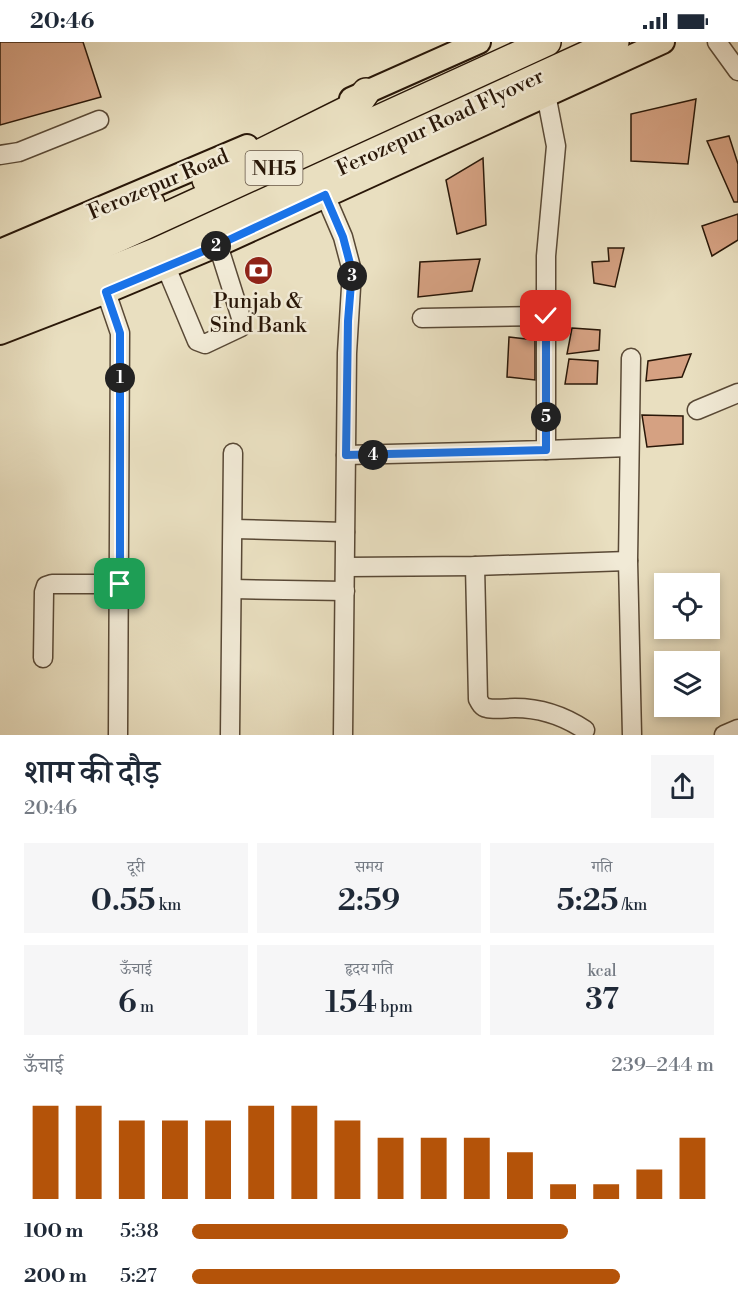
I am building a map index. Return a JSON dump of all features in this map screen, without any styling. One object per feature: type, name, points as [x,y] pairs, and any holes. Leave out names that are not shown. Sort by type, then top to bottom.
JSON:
[{"type":"highway","name":"Ferozepur Road Flyover","points":[[0,292],[547,42]]},
{"type":"highway","name":"Ferozepur Road Flyover","points":[[0,314],[158,251],[615,42]]},
{"type":"highway","points":[[0,267],[201,182],[357,105],[366,92]]},
{"type":"main road","name":"Ferozepur Road","points":[[0,251],[228,154],[366,92],[448,48],[479,42]]},
{"type":"main road","points":[[0,333],[218,245],[663,42]]},
{"type":"street","points":[[717,42],[738,72]]},
{"type":"street","points":[[737,42],[738,64]]},
{"type":"street","points":[[546,94],[556,146],[547,237],[546,450]]},
{"type":"street","points":[[0,156],[19,152],[99,120]]},
{"type":"street","points":[[325,195],[343,237],[352,271],[348,321],[343,735]]},
{"type":"street","points":[[166,267],[197,340],[205,344],[243,324],[218,245]]},
{"type":"street","points":[[106,292],[120,333],[118,735]]},
{"type":"street","points":[[422,318],[546,316]]},
{"type":"street","points":[[631,358],[627,561],[632,735]]},
{"type":"street","points":[[697,410],[738,393]]},
{"type":"street","points":[[346,455],[629,447]]},
{"type":"street","points":[[230,735],[233,453]]},
{"type":"street","points":[[233,529],[345,532]]},
{"type":"street","points":[[346,567],[627,561]]},
{"type":"street","points":[[475,566],[477,687],[481,705],[488,709],[518,708],[566,717],[583,733]]},
{"type":"street","points":[[43,658],[46,586],[52,584],[120,584]]},
{"type":"street","points":[[232,589],[345,591]]},
{"type":"building","points":[[0,42],[83,42],[101,97],[0,125]]},
{"type":"building","points":[[696,99],[688,164],[631,161],[631,114]]},
{"type":"building","points":[[729,136],[738,164],[738,202],[734,202],[707,141]]},
{"type":"building","points":[[483,158],[486,225],[457,234],[446,180]]},
{"type":"building","points":[[738,214],[738,240],[712,256],[702,226]]},
{"type":"building","points":[[608,248],[624,248],[615,287],[594,283],[592,262],[609,261]]},
{"type":"building","points":[[480,259],[472,291],[418,297],[420,262]]},
{"type":"building","points":[[572,328],[600,330],[599,350],[567,354]]},
{"type":"building","points":[[509,337],[535,340],[535,380],[507,377]]},
{"type":"building","points":[[691,354],[682,377],[646,381],[648,361]]},
{"type":"building","points":[[569,359],[598,361],[597,384],[565,384]]},
{"type":"building","points":[[642,415],[683,416],[683,444],[647,447]]},
{"type":"place","name":"Punjab & Sind Bank","points":[[258,270]]},
{"type":"route","points":[[120,584],[120,333],[106,292],[218,245],[325,195],[343,237],[352,271],[348,321],[346,455],[546,450],[546,316]]}]
